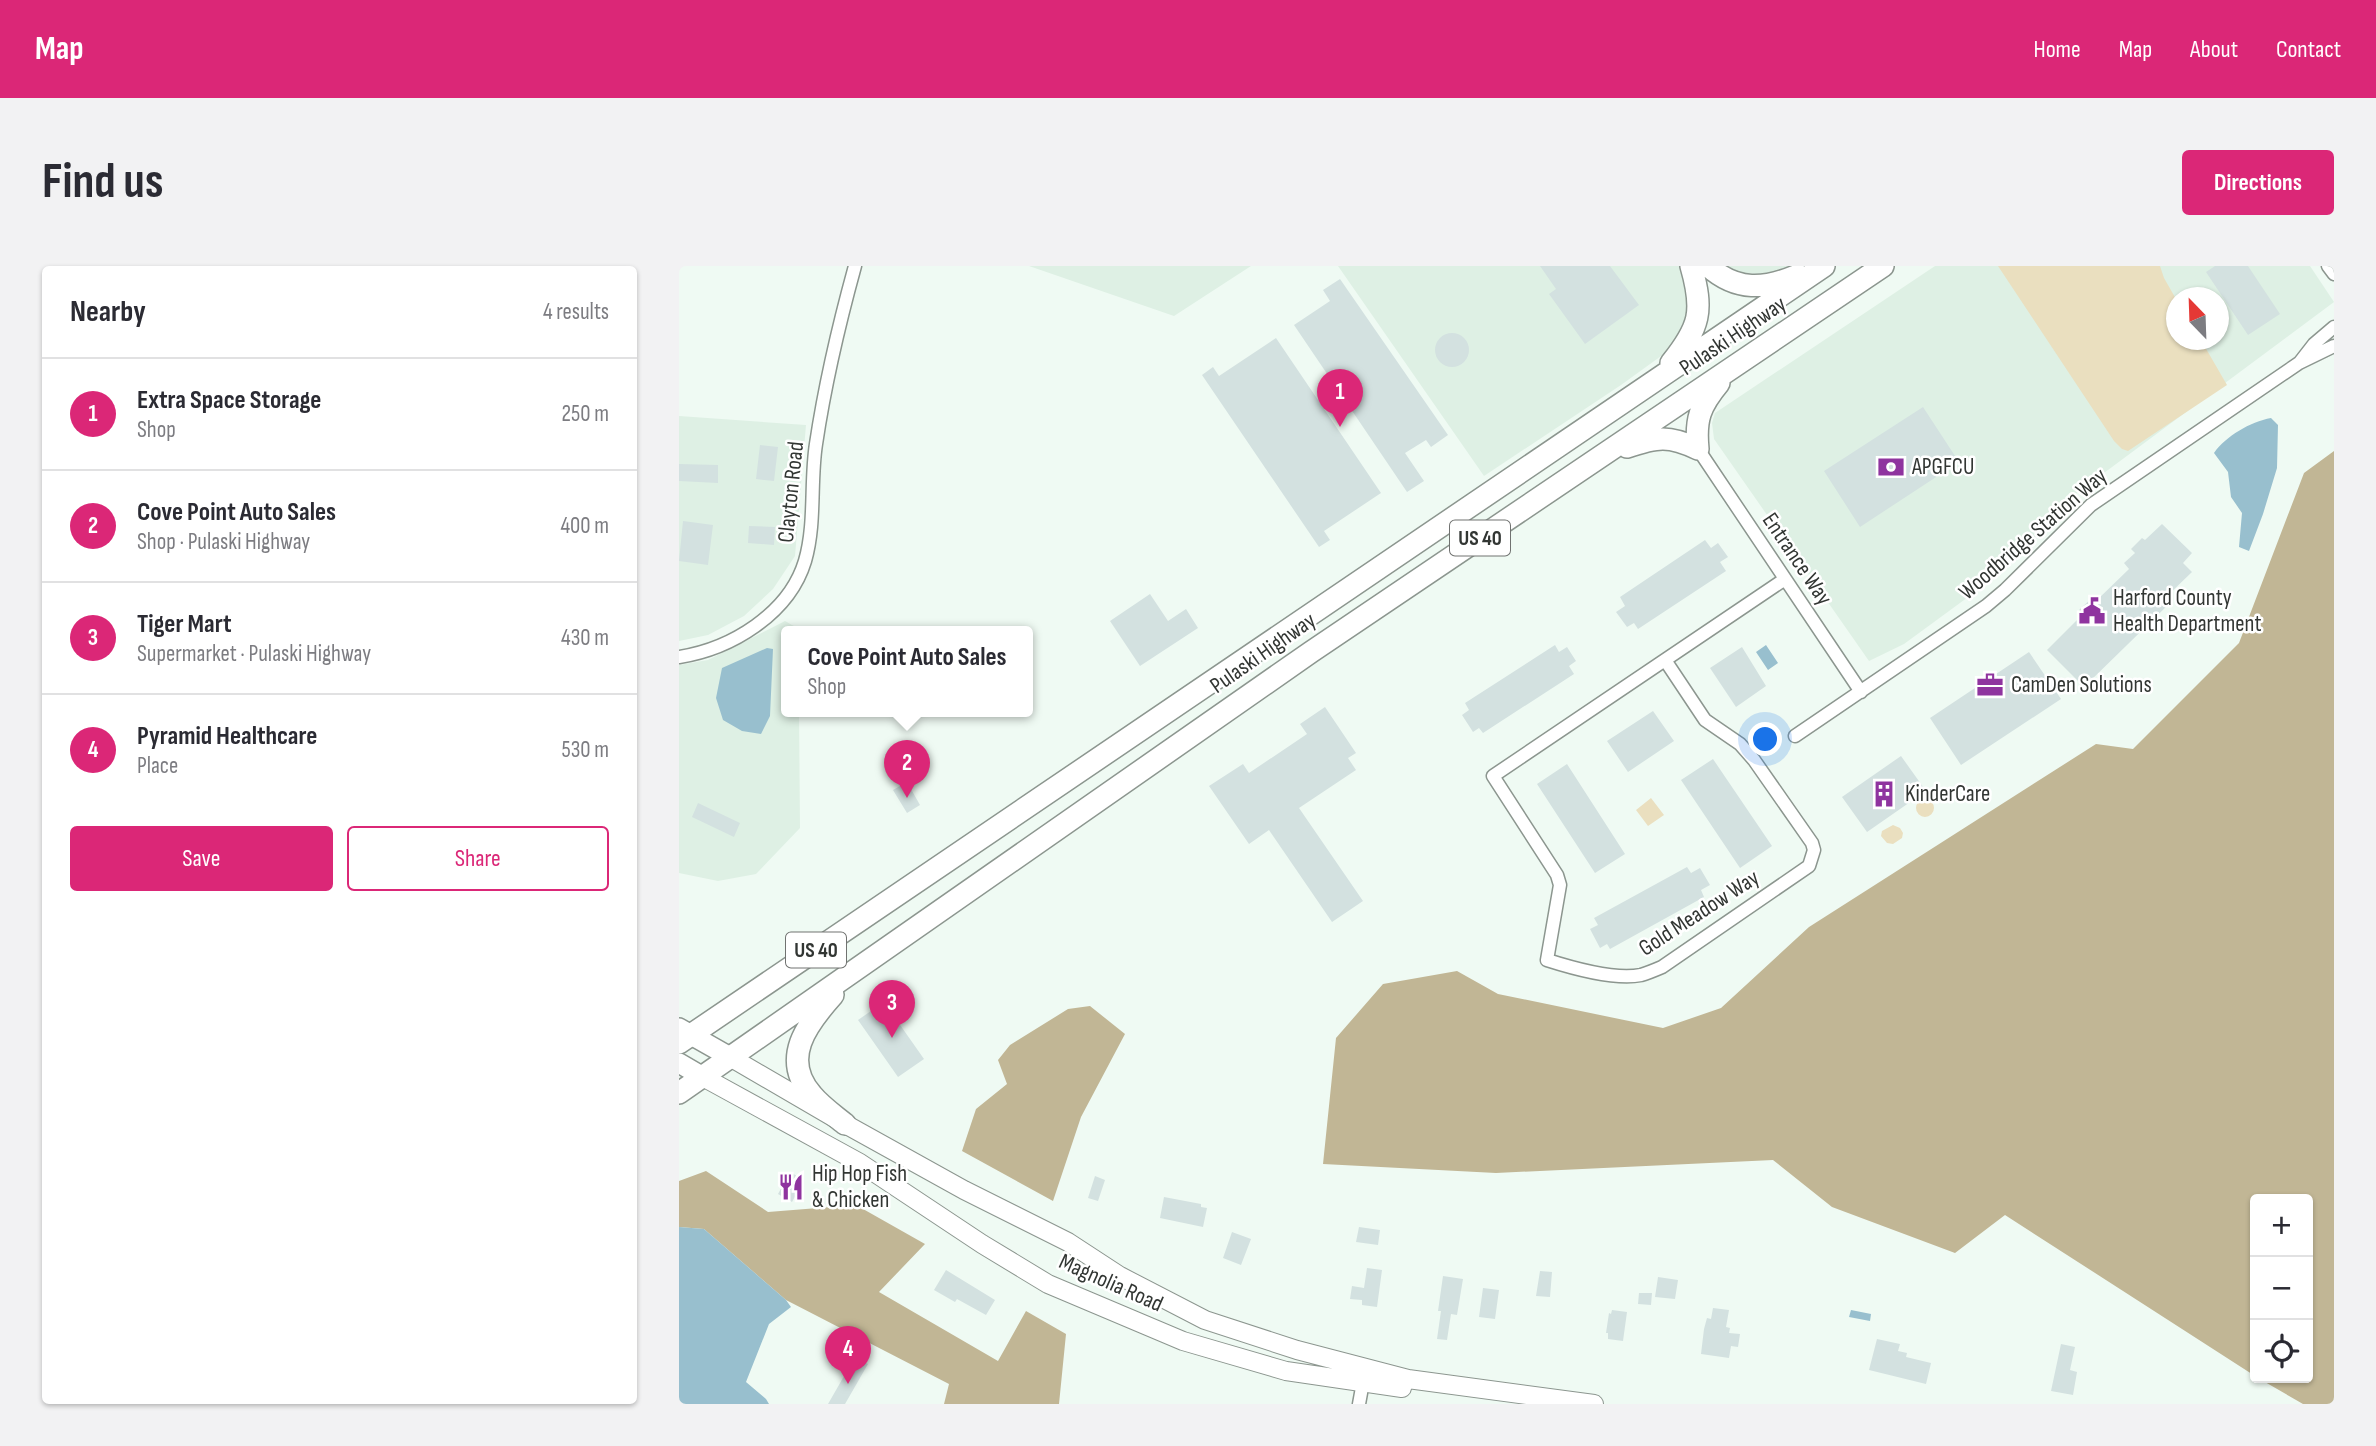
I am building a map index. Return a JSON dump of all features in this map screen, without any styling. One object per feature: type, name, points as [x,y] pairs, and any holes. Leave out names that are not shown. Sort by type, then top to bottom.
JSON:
[{"type":"highway","points":[[1658,379],[1694,331],[1699,295],[1691,266]]},
{"type":"highway","points":[[1708,266],[1737,283],[1761,287],[1822,266]]},
{"type":"highway","name":"Pulaski Highway","points":[[683,1035],[1822,266]]},
{"type":"highway","name":"Pulaski Highway","points":[[679,1093],[1311,652],[1883,266]]},
{"type":"highway","points":[[1605,454],[1660,438],[1672,438],[1698,449],[1698,416],[1710,394],[1734,366]]},
{"type":"highway","points":[[845,1124],[812,1096],[802,1081],[797,1050],[813,1017],[842,984],[875,955]]},
{"type":"main road","points":[[683,1035],[730,1057]]},
{"type":"main road","name":"Magnolia Road","points":[[730,1057],[964,1190],[1068,1242],[1120,1276],[1205,1320],[1297,1350],[1408,1379],[1594,1404]]},
{"type":"main road","points":[[679,1063],[703,1077]]},
{"type":"main road","name":"Magnolia Road","points":[[703,1077],[860,1163],[1048,1284],[1183,1341],[1286,1370],[1448,1395],[1548,1398]]},
{"type":"street","name":"Clayton Road","points":[[679,657],[719,645],[755,626],[776,608],[792,588],[804,562],[810,531],[815,446],[839,324],[855,266]]},
{"type":"street","points":[[2328,266],[2334,274]]},
{"type":"street","name":"Woodbridge Station Way","points":[[2299,363],[2314,344],[2334,327]]},
{"type":"street","name":"Woodbridge Station Way","points":[[1795,736],[1986,606],[2091,505],[2299,363],[2334,346]]},
{"type":"street","name":"Entrance Way","points":[[1698,449],[1861,692]]},
{"type":"street","name":"Gold Meadow Way","points":[[1665,660],[1705,720],[1740,744],[1755,760],[1812,843],[1812,859],[1809,866],[1662,967],[1642,975],[1625,976],[1548,960],[1560,885],[1557,875],[1493,776],[1785,579]]},
{"type":"street","points":[[1359,1404],[1363,1382]]},
{"type":"shaded area","points":[[1029,266],[1251,266],[1174,316]]},
{"type":"shaded area","points":[[1338,266],[1681,266],[1686,283],[1689,320],[1675,346],[1484,476]]},
{"type":"shaded area","points":[[1722,266],[1789,266],[1768,275],[1736,272]]},
{"type":"shaded area","points":[[1935,266],[2310,266],[2334,302],[2073,496],[2005,570],[1904,644],[1869,661],[1714,439],[1712,423],[1715,413]]},
{"type":"shaded area","points":[[1998,266],[2160,266],[2169,287],[2166,287],[2166,350],[2207,350],[2227,385],[2128,451],[2114,441]]},
{"type":"shaded area","points":[[679,416],[806,425],[795,556],[773,589],[744,616],[708,635],[679,641]]},
{"type":"shaded area","points":[[2334,451],[2334,1404],[2303,1404],[2267,1383],[2313,1383],[2313,1194],[2250,1194],[2250,1373],[2005,1215],[1955,1253],[1832,1207],[1773,1160],[1496,1173],[1323,1164],[1336,1038],[1383,984],[1457,971],[1498,994],[1663,1028],[1721,1008],[1809,927],[2096,744],[2133,749],[2239,643],[2304,473]]},
{"type":"shaded area","points":[[785,621],[794,626],[781,626],[781,717],[799,717],[800,828],[756,874],[718,881],[679,873],[679,665],[708,660]]},
{"type":"shaded area","points":[[1651,798],[1664,815],[1648,826],[1636,810]]},
{"type":"shaded area","points":[[1925,799],[1931,802],[1934,808],[1931,814],[1925,817],[1919,814],[1916,808],[1919,802]]},
{"type":"shaded area","points":[[1893,825],[1903,833],[1902,838],[1893,844],[1887,843],[1881,836],[1882,831]]},
{"type":"shaded area","points":[[1090,1006],[1125,1034],[1081,1117],[1053,1201],[962,1151],[976,1109],[1007,1084],[998,1060],[1010,1045],[1068,1009]]},
{"type":"shaded area","points":[[706,1171],[768,1212],[856,1205],[925,1244],[879,1292],[998,1361],[1026,1311],[1066,1334],[1059,1404],[944,1404],[949,1384],[786,1300],[704,1229],[679,1227],[679,1181]]},
{"type":"water","points":[[2271,418],[2278,425],[2277,468],[2249,551],[2239,547],[2242,513],[2231,497],[2228,472],[2214,453],[2239,431]]},
{"type":"water","points":[[1766,645],[1778,663],[1768,670],[1756,652]]},
{"type":"water","points":[[767,648],[773,649],[770,716],[761,734],[742,731],[723,720],[716,698],[722,668]]},
{"type":"water","points":[[679,1227],[704,1229],[791,1307],[769,1324],[746,1382],[769,1404],[679,1404]]},
{"type":"water","points":[[1851,1310],[1871,1314],[1870,1321],[1849,1317]]},
{"type":"building","points":[[1540,266],[1610,266],[1639,305],[1585,344],[1549,294],[1556,289]]},
{"type":"building","points":[[2215,266],[2248,266],[2280,314],[2248,335],[2229,306],[2229,287],[2216,287],[2206,272]]},
{"type":"building","points":[[1340,279],[1448,435],[1431,447],[1426,440],[1405,453],[1424,481],[1407,492],[1294,325],[1330,301],[1323,290]]},
{"type":"building","points":[[1452,333],[1464,338],[1469,350],[1464,362],[1452,367],[1440,362],[1435,350],[1440,338]]},
{"type":"building","points":[[1276,338],[1381,493],[1324,531],[1330,540],[1319,547],[1202,375],[1213,367],[1219,376]]},
{"type":"building","name":"APGFCU","points":[[1923,407],[1959,462],[1860,527],[1824,471]]},
{"type":"building","points":[[760,445],[778,447],[774,481],[756,479]]},
{"type":"building","points":[[679,464],[718,465],[718,483],[679,481]]},
{"type":"building","points":[[683,521],[713,525],[708,565],[679,561]]},
{"type":"building","points":[[2162,524],[2192,553],[2183,563],[2192,572],[2164,599],[2169,604],[2084,687],[2047,650],[2083,614],[2079,610],[2092,598],[2095,602],[2129,569],[2124,563],[2135,553],[2131,549]]},
{"type":"building","points":[[749,526],[775,527],[774,545],[748,543]]},
{"type":"building","points":[[1705,540],[1711,548],[1718,543],[1728,557],[1720,562],[1726,571],[1638,629],[1634,623],[1627,627],[1616,612],[1625,606],[1620,597]]},
{"type":"building","points":[[1150,594],[1168,621],[1186,609],[1198,628],[1140,666],[1110,621]]},
{"type":"building","points":[[1555,645],[1559,652],[1567,647],[1576,661],[1569,666],[1574,674],[1483,733],[1479,728],[1473,732],[1462,715],[1469,710],[1465,703]]},
{"type":"building","points":[[1742,647],[1766,686],[1736,707],[1710,668]]},
{"type":"building","points":[[2029,652],[2061,699],[1961,765],[1930,718]]},
{"type":"building","points":[[1325,707],[1356,753],[1348,758],[1356,770],[1299,808],[1363,901],[1332,922],[1269,830],[1249,844],[1209,786],[1243,764],[1249,773],[1307,734],[1300,724]]},
{"type":"building","points":[[1653,711],[1674,741],[1628,772],[1607,741]]},
{"type":"building","name":"KinderCare","points":[[1901,756],[1926,791],[1867,832],[1842,797]]},
{"type":"building","points":[[1713,759],[1772,846],[1740,868],[1681,780]]},
{"type":"building","points":[[1567,764],[1625,854],[1595,873],[1537,784]]},
{"type":"building","points":[[907,782],[920,805],[907,813],[893,790]]},
{"type":"building","points":[[698,803],[740,823],[734,837],[692,817]]},
{"type":"building","points":[[1687,867],[1691,873],[1700,868],[1710,885],[1701,890],[1704,897],[1610,949],[1607,944],[1600,948],[1590,929],[1598,925],[1594,918]]},
{"type":"building","points":[[884,1002],[924,1059],[898,1077],[858,1020]]},
{"type":"building","name":"Hip Hop Fish & Chicken","points":[[790,1172],[804,1180],[792,1202],[778,1194]]},
{"type":"building","points":[[1095,1176],[1105,1180],[1098,1201],[1088,1198]]},
{"type":"building","points":[[1164,1197],[1201,1204],[1201,1207],[1207,1208],[1203,1227],[1160,1218]]},
{"type":"building","points":[[1359,1227],[1380,1230],[1378,1245],[1356,1242]]},
{"type":"building","points":[[1232,1232],[1251,1239],[1241,1265],[1223,1258]]},
{"type":"building","points":[[1367,1268],[1382,1270],[1377,1307],[1362,1305],[1362,1300],[1350,1299],[1352,1286],[1364,1288]]},
{"type":"building","points":[[946,1270],[995,1300],[986,1315],[934,1290]]},
{"type":"building","points":[[1540,1271],[1552,1272],[1550,1297],[1536,1296]]},
{"type":"building","points":[[1443,1276],[1463,1279],[1457,1315],[1451,1314],[1447,1340],[1437,1339]]},
{"type":"building","points":[[1658,1277],[1678,1280],[1675,1299],[1655,1297]]},
{"type":"building","points":[[1483,1288],[1499,1290],[1495,1319],[1479,1317]]},
{"type":"building","points":[[1639,1293],[1652,1293],[1651,1305],[1638,1304]]},
{"type":"building","points":[[1713,1308],[1729,1310],[1726,1327],[1730,1328],[1729,1333],[1740,1334],[1738,1347],[1731,1346],[1729,1358],[1701,1354],[1704,1329],[1707,1318],[1711,1319]]},
{"type":"building","points":[[1612,1310],[1627,1312],[1623,1341],[1608,1339],[1606,1333],[1609,1313],[1611,1314]]},
{"type":"building","points":[[1877,1339],[1900,1344],[1898,1351],[1907,1353],[1906,1357],[1931,1363],[1926,1384],[1869,1370]]},
{"type":"building","points":[[2061,1344],[2075,1347],[2070,1370],[2077,1372],[2073,1395],[2051,1391]]},
{"type":"building","points":[[855,1357],[868,1364],[845,1404],[828,1404]]},
{"type":"place","name":"Extra Space Storage","points":[[1340,427]]},
{"type":"place","name":"APGFCU","points":[[1891,467]]},
{"type":"place","name":"Harford County Health Department","points":[[2092,611]]},
{"type":"place","name":"CamDen Solutions","points":[[1990,685]]},
{"type":"place","name":"KinderCare","points":[[1884,794]]},
{"type":"place","name":"Cove Point Auto Sales","points":[[907,798]]},
{"type":"place","name":"Tiger Mart","points":[[892,1038]]},
{"type":"place","name":"Hip Hop Fish & Chicken","points":[[791,1187]]},
{"type":"place","name":"Pyramid Healthcare","points":[[848,1384]]}]
